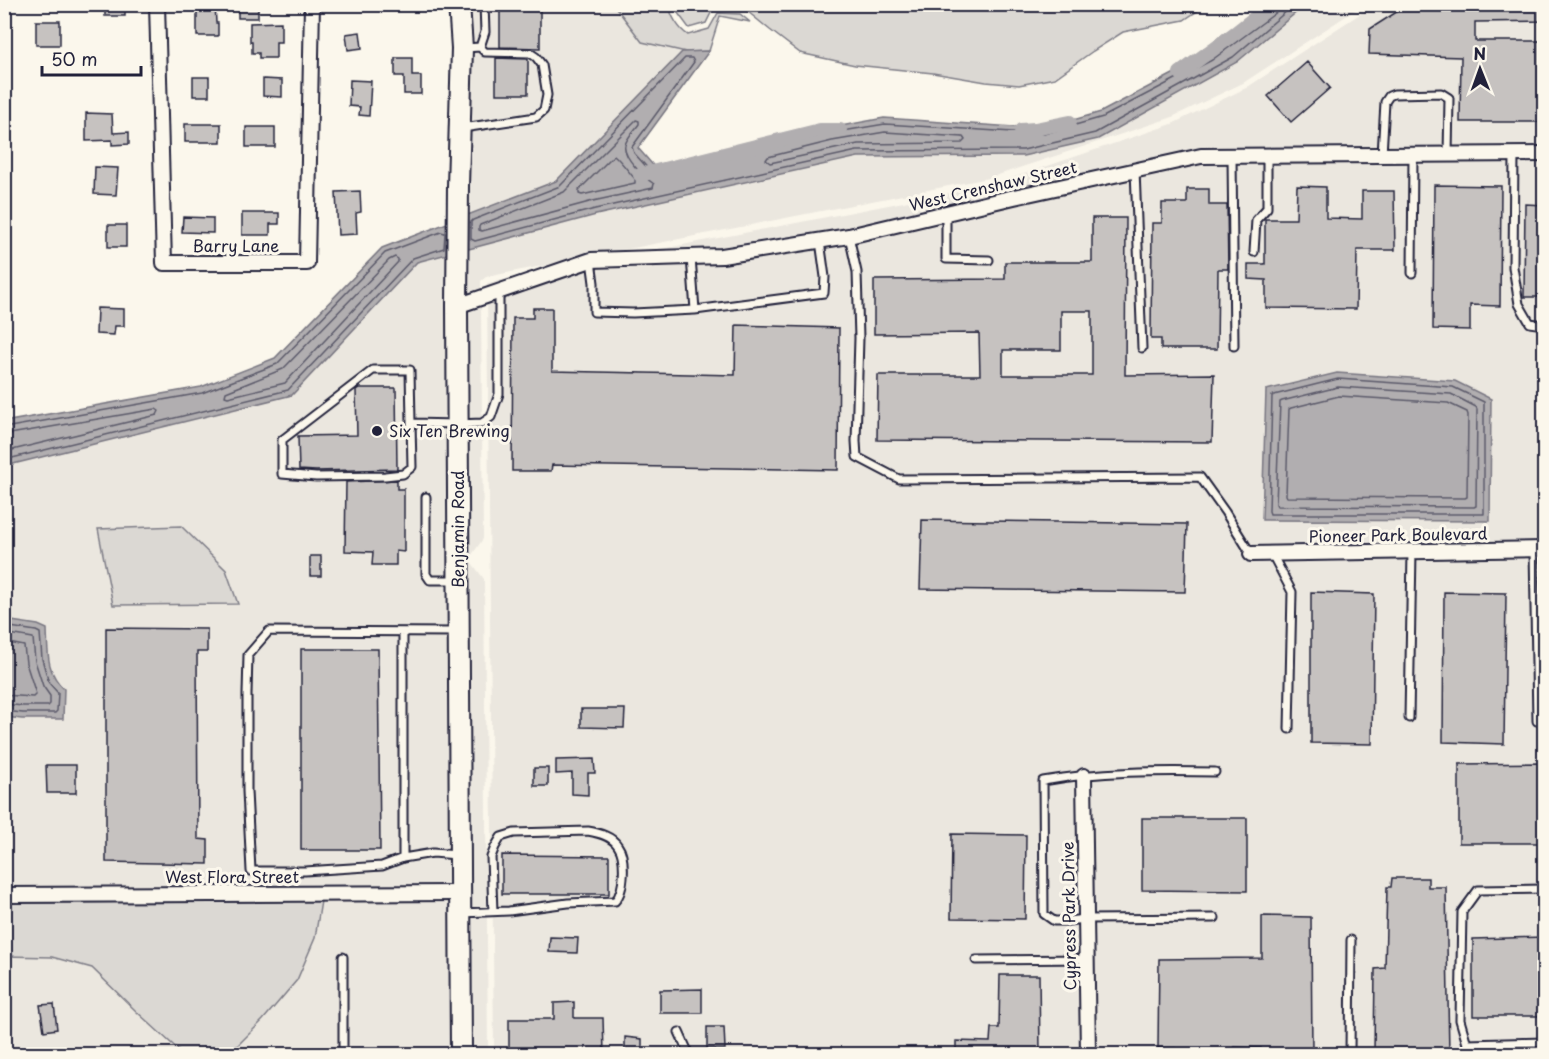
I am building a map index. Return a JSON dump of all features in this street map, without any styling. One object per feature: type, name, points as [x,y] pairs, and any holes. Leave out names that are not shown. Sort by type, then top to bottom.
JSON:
[{"type":"street","name":"Barry Lane","points":[[157,4],[164,263],[307,263],[312,4]]},
{"type":"street","name":"Benjamin Road","points":[[459,4],[471,48],[460,129],[457,269],[461,1054]]},
{"type":"street","name":"West Crenshaw Street","points":[[457,306],[591,260],[722,256],[820,241],[1201,156],[1545,154]]},
{"type":"street","name":"Pioneer Park Boulevard","points":[[1251,554],[1539,550]]},
{"type":"street","name":"Cypress Park Drive","points":[[1084,776],[1088,1054]]},
{"type":"street","name":"West Flora Street","points":[[4,895],[459,893]]},
{"type":"lane","points":[[460,129],[536,117],[544,110],[547,94],[542,65],[537,57],[530,52],[484,52],[471,48],[485,32],[484,4]]},
{"type":"lane","points":[[1382,155],[1385,102],[1389,96],[1441,93],[1449,98],[1448,155]]},
{"type":"lane","points":[[1514,154],[1513,267],[1519,304],[1530,323],[1545,325]]},
{"type":"lane","points":[[1412,273],[1413,155]]},
{"type":"lane","points":[[1232,156],[1234,346]]},
{"type":"lane","points":[[1254,252],[1256,220],[1267,208],[1267,156]]},
{"type":"lane","points":[[1135,170],[1142,348]]},
{"type":"lane","points":[[946,213],[946,259],[989,260]]},
{"type":"lane","points":[[849,236],[856,272],[859,338],[856,441],[858,457],[899,479],[1200,477],[1251,554]]},
{"type":"lane","points":[[591,260],[594,312],[695,310],[824,293],[825,277],[820,241]]},
{"type":"lane","points":[[691,257],[695,310]]},
{"type":"lane","points":[[411,423],[482,423],[491,417],[499,394],[499,291]]},
{"type":"lane","points":[[373,370],[410,370],[411,423],[412,467],[403,474],[316,477],[282,474],[282,440],[373,370]]},
{"type":"lane","points":[[426,497],[426,574],[430,580],[458,580]]},
{"type":"lane","points":[[1537,721],[1539,550]]},
{"type":"lane","points":[[1409,718],[1412,552]]},
{"type":"lane","points":[[1272,554],[1292,592],[1289,729]]},
{"type":"lane","points":[[458,632],[269,631],[248,655],[247,791],[251,871],[305,871],[382,866],[403,858],[434,853],[459,855]]},
{"type":"lane","points":[[403,633],[403,858]]},
{"type":"lane","points":[[1215,772],[1114,773],[1043,781],[1044,914],[1054,921],[1215,918]]},
{"type":"lane","points":[[459,913],[493,912],[568,903],[615,901],[622,890],[624,872],[620,848],[613,840],[588,831],[514,833],[501,837],[491,857],[493,912]]},
{"type":"lane","points":[[1467,1054],[1461,1020],[1462,912],[1478,890],[1545,889]]},
{"type":"lane","points":[[1350,1054],[1351,940]]},
{"type":"lane","points":[[343,957],[343,1054]]},
{"type":"lane","points":[[976,960],[1087,959]]},
{"type":"lane","points":[[679,1032],[688,1054]]},
{"type":"lane","points":[[1467,1044],[1545,1042]]},
{"type":"shaded area","points":[[676,4],[1206,5],[1184,20],[1123,32],[1055,78],[1019,85],[855,65],[800,53],[742,7],[714,7],[706,23],[689,28],[675,9]]},
{"type":"shaded area","points":[[466,5],[614,5],[642,42],[686,52],[682,52],[556,181],[465,216]]},
{"type":"shaded area","points":[[614,5],[670,5],[676,22],[688,35],[709,29],[718,13],[740,14],[750,22],[720,16],[709,51],[686,52],[642,42]]},
{"type":"shaded area","points":[[1305,5],[1363,5],[1243,83],[1170,118],[989,178],[613,252],[589,253],[563,262],[486,277],[481,281],[481,290],[464,295],[465,250],[596,215],[858,157],[1023,156],[1098,139],[1237,62]]},
{"type":"shaded area","points":[[1378,5],[1544,5],[1544,1054],[494,1054],[487,283],[991,185],[1172,124],[1246,88],[1369,8]]},
{"type":"shaded area","points":[[451,253],[453,885],[5,887],[5,717],[22,719],[55,680],[48,657],[47,629],[5,620],[4,466],[292,395],[417,262]]},
{"type":"shaded area","points":[[481,306],[483,539],[469,559],[484,579],[488,1054],[467,1054],[464,312]]},
{"type":"shaded area","points":[[181,526],[226,570],[238,604],[113,605],[98,529]]},
{"type":"shaded area","points":[[453,900],[454,1054],[229,1054],[263,1020],[315,938],[321,901]]},
{"type":"shaded area","points":[[321,901],[315,938],[297,980],[263,1020],[229,1054],[183,1054],[92,968],[52,957],[5,956],[5,903]]},
{"type":"shaded area","points":[[5,956],[52,957],[92,968],[183,1054],[5,1054]]},
{"type":"water","points":[[1277,5],[1305,5],[1237,62],[1098,139],[1023,156],[858,157],[596,215],[465,250],[465,216],[556,181],[682,52],[709,51],[638,148],[658,171],[830,128],[884,118],[1042,129],[1101,112],[1209,55]]},
{"type":"water","points":[[452,221],[451,253],[417,262],[292,395],[5,466],[4,422],[201,387],[275,358],[382,248]]},
{"type":"water","points":[[1337,373],[1455,381],[1491,399],[1490,521],[1262,520],[1266,390]]},
{"type":"water","points":[[5,620],[38,625],[47,629],[51,669],[64,689],[63,719],[5,717]]},
{"type":"building","points":[[105,4],[125,4],[125,16],[105,16]]},
{"type":"building","points":[[197,4],[215,4],[218,36],[197,36]]},
{"type":"building","points":[[238,4],[258,4],[258,18],[238,18]]},
{"type":"building","points":[[500,4],[540,4],[540,48],[500,47]]},
{"type":"building","points":[[1409,4],[1545,4],[1545,21],[1475,22],[1475,41],[1545,41],[1545,122],[1460,122],[1461,57],[1369,54],[1370,29]]},
{"type":"building","points":[[36,21],[60,21],[60,45],[36,45]]},
{"type":"building","points":[[281,22],[281,42],[276,42],[276,58],[259,58],[259,53],[252,53],[250,23]]},
{"type":"building","points":[[360,32],[362,48],[348,50],[346,34]]},
{"type":"building","points":[[395,58],[412,58],[412,76],[421,76],[421,94],[404,94],[404,76],[395,76]]},
{"type":"building","points":[[496,58],[528,59],[528,94],[496,94]]},
{"type":"building","points":[[1307,62],[1330,88],[1291,122],[1268,96]]},
{"type":"building","points":[[193,77],[209,77],[209,96],[193,96]]},
{"type":"building","points":[[263,79],[282,80],[282,97],[263,96]]},
{"type":"building","points":[[350,80],[371,81],[369,116],[359,115],[360,107],[349,106]]},
{"type":"building","points":[[86,113],[112,114],[113,133],[129,132],[129,144],[112,145],[112,140],[86,141]]},
{"type":"building","points":[[185,124],[221,124],[221,142],[185,142]]},
{"type":"building","points":[[246,127],[275,127],[275,147],[246,147]]},
{"type":"building","points":[[95,167],[118,168],[116,195],[94,194]]},
{"type":"building","points":[[1434,185],[1501,186],[1500,306],[1470,305],[1470,330],[1433,329]]},
{"type":"building","points":[[1297,186],[1326,187],[1326,218],[1362,219],[1362,191],[1394,191],[1395,250],[1357,250],[1356,309],[1266,308],[1266,280],[1248,279],[1248,264],[1265,264],[1265,219],[1296,219]]},
{"type":"building","points":[[1187,189],[1209,189],[1209,205],[1227,205],[1228,269],[1218,269],[1217,349],[1161,349],[1161,339],[1151,339],[1152,223],[1162,223],[1162,203],[1187,203]]},
{"type":"building","points":[[360,191],[361,212],[356,213],[357,234],[338,235],[336,192]]},
{"type":"building","points":[[1525,204],[1545,205],[1545,297],[1524,297]]},
{"type":"building","points":[[242,213],[279,213],[279,224],[270,224],[270,235],[242,235]]},
{"type":"building","points":[[183,217],[213,218],[213,233],[182,232]]},
{"type":"building","points":[[1092,218],[1126,218],[1125,375],[1214,374],[1212,442],[877,440],[878,375],[980,375],[979,333],[874,334],[874,280],[1005,279],[1005,262],[1092,262]],"holes":[[[1061,311],[1092,311],[1092,375],[1003,375],[1003,350],[1061,350]]]},
{"type":"building","points":[[108,225],[126,225],[126,247],[108,247]]},
{"type":"building","points":[[97,308],[124,309],[124,326],[115,326],[114,335],[96,334]]},
{"type":"building","points":[[533,308],[552,308],[552,371],[735,375],[736,325],[839,328],[838,470],[552,465],[551,471],[512,471],[513,318],[533,318]]},
{"type":"building","name":"Six Ten Brewing","points":[[359,388],[396,388],[397,469],[299,470],[298,436],[357,435],[356,390]]},
{"type":"building","points":[[397,480],[397,489],[404,489],[404,552],[396,551],[396,565],[372,565],[373,552],[345,551],[346,482]]},
{"type":"building","points":[[922,520],[1187,524],[1185,592],[920,589]]},
{"type":"building","points":[[310,556],[321,556],[321,576],[310,576]]},
{"type":"building","points":[[1311,592],[1374,594],[1372,744],[1311,743]]},
{"type":"building","points":[[1444,592],[1506,593],[1504,744],[1443,742]]},
{"type":"building","points":[[106,628],[207,629],[207,652],[197,652],[198,839],[208,840],[208,864],[106,862]]},
{"type":"building","points":[[301,649],[378,649],[380,850],[301,850]]},
{"type":"building","points":[[581,709],[625,709],[624,728],[581,727]]},
{"type":"building","points":[[594,759],[595,773],[588,773],[588,795],[572,794],[572,773],[556,774],[556,760]]},
{"type":"building","points":[[1545,763],[1545,843],[1459,843],[1459,764]]},
{"type":"building","points":[[46,765],[76,765],[76,793],[47,793]]},
{"type":"building","points":[[534,768],[548,768],[548,786],[534,786]]},
{"type":"building","points":[[1142,818],[1247,818],[1247,891],[1142,890]]},
{"type":"building","points":[[952,834],[1026,835],[1025,919],[951,918]]},
{"type":"building","points":[[502,855],[609,856],[609,894],[502,894]]},
{"type":"building","points":[[1392,878],[1428,878],[1428,887],[1446,887],[1449,1054],[1374,1054],[1375,969],[1385,968],[1387,887],[1391,887]]},
{"type":"building","points":[[1262,916],[1311,917],[1312,1054],[1261,1054],[1261,1048],[1234,1047],[1234,1054],[1175,1054],[1175,1048],[1158,1048],[1159,959],[1262,958]]},
{"type":"building","points":[[550,937],[578,938],[577,953],[549,952]]},
{"type":"building","points":[[1545,937],[1545,1016],[1473,1016],[1473,939]]},
{"type":"building","points":[[1000,975],[1039,975],[1040,1054],[956,1054],[956,1041],[990,1042],[991,1028],[999,1028]]},
{"type":"building","points":[[702,989],[702,1013],[660,1013],[660,990]]},
{"type":"building","points":[[574,1002],[574,1018],[603,1018],[604,1054],[509,1054],[509,1019],[554,1019],[554,1003]]},
{"type":"building","points":[[54,1004],[57,1029],[44,1031],[40,1005]]},
{"type":"building","points":[[707,1027],[724,1027],[725,1049],[707,1049]]},
{"type":"building","points":[[625,1037],[642,1039],[642,1054],[625,1054]]},
{"type":"waterway","points":[[1180,73],[1272,4]]},
{"type":"waterway","points":[[1021,130],[1070,122]]},
{"type":"waterway","points":[[640,175],[820,130],[840,130]]},
{"type":"place","name":"Six Ten Brewing","points":[[377,431]]}]
